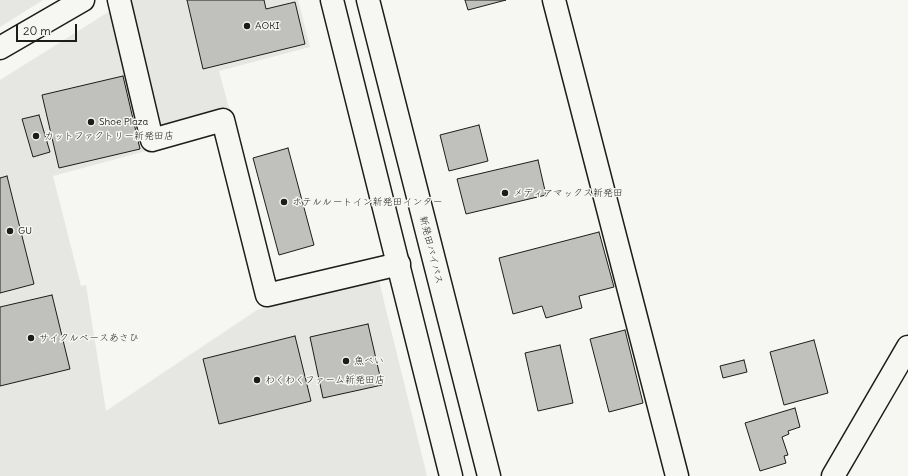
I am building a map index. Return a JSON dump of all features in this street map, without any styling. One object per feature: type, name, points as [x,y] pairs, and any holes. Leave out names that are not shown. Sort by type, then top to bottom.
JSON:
[{"type":"main road","points":[[0,48],[83,0]]},
{"type":"main road","points":[[120,0],[152,140],[223,120],[267,295],[398,264]]},
{"type":"main road","points":[[332,0],[451,476]]},
{"type":"main road","name":"新発田バイパス","points":[[368,0],[489,476]]},
{"type":"main road","points":[[554,0],[677,476]]},
{"type":"main road","points":[[833,476],[908,347]]},
{"type":"shaded area","points":[[0,0],[43,0],[0,27]]},
{"type":"shaded area","points":[[133,0],[298,0],[310,47],[219,71],[229,108],[160,126],[129,2]]},
{"type":"shaded area","points":[[110,11],[146,151],[53,176],[81,286],[86,285],[106,411],[257,310],[378,277],[427,476],[0,476],[0,80]]},
{"type":"building","name":"AOKI","points":[[187,0],[264,0],[266,9],[295,2],[305,44],[203,69]]},
{"type":"building","points":[[465,0],[506,0],[468,10]]},
{"type":"building","name":"Shoe Plaza","points":[[123,76],[140,149],[59,168],[42,95]]},
{"type":"building","name":"カットファクトリー新発田店","points":[[39,115],[50,152],[33,157],[22,119]]},
{"type":"building","points":[[479,125],[488,161],[449,171],[440,135]]},
{"type":"building","name":"ホテルルートイン新発田インター","points":[[288,148],[314,245],[279,255],[253,158]]},
{"type":"building","points":[[538,160],[546,195],[466,214],[457,179]]},
{"type":"building","name":"GU","points":[[7,176],[34,284],[0,293],[0,178]]},
{"type":"building","points":[[599,232],[614,287],[579,296],[582,308],[546,318],[542,306],[513,314],[499,258]]},
{"type":"building","name":"サイクルベースあさひ","points":[[52,295],[70,369],[0,386],[0,307]]},
{"type":"building","name":"魚べい","points":[[368,324],[382,385],[323,398],[310,337]]},
{"type":"building","points":[[625,330],[643,403],[609,412],[590,339]]},
{"type":"building","name":"わくわくファーム新発田店","points":[[295,336],[311,401],[219,424],[203,359]]},
{"type":"building","points":[[814,340],[828,393],[784,405],[770,352]]},
{"type":"building","points":[[560,345],[573,403],[538,411],[525,353]]},
{"type":"building","points":[[744,360],[747,372],[723,378],[720,366]]},
{"type":"building","points":[[795,408],[800,427],[788,431],[789,434],[782,437],[788,455],[784,456],[786,463],[760,471],[745,423]]},
{"type":"place","name":"AOKI","points":[[247,26]]},
{"type":"place","name":"Shoe Plaza","points":[[91,122]]},
{"type":"place","name":"カットファクトリー新発田店","points":[[36,136]]},
{"type":"place","name":"メディアマックス新発田","points":[[505,193]]},
{"type":"place","name":"ホテルルートイン新発田インター","points":[[284,202]]},
{"type":"place","name":"GU","points":[[10,231]]},
{"type":"place","name":"サイクルベースあさひ","points":[[31,338]]},
{"type":"place","name":"魚べい","points":[[346,361]]},
{"type":"place","name":"わくわくファーム新発田店","points":[[257,380]]}]
